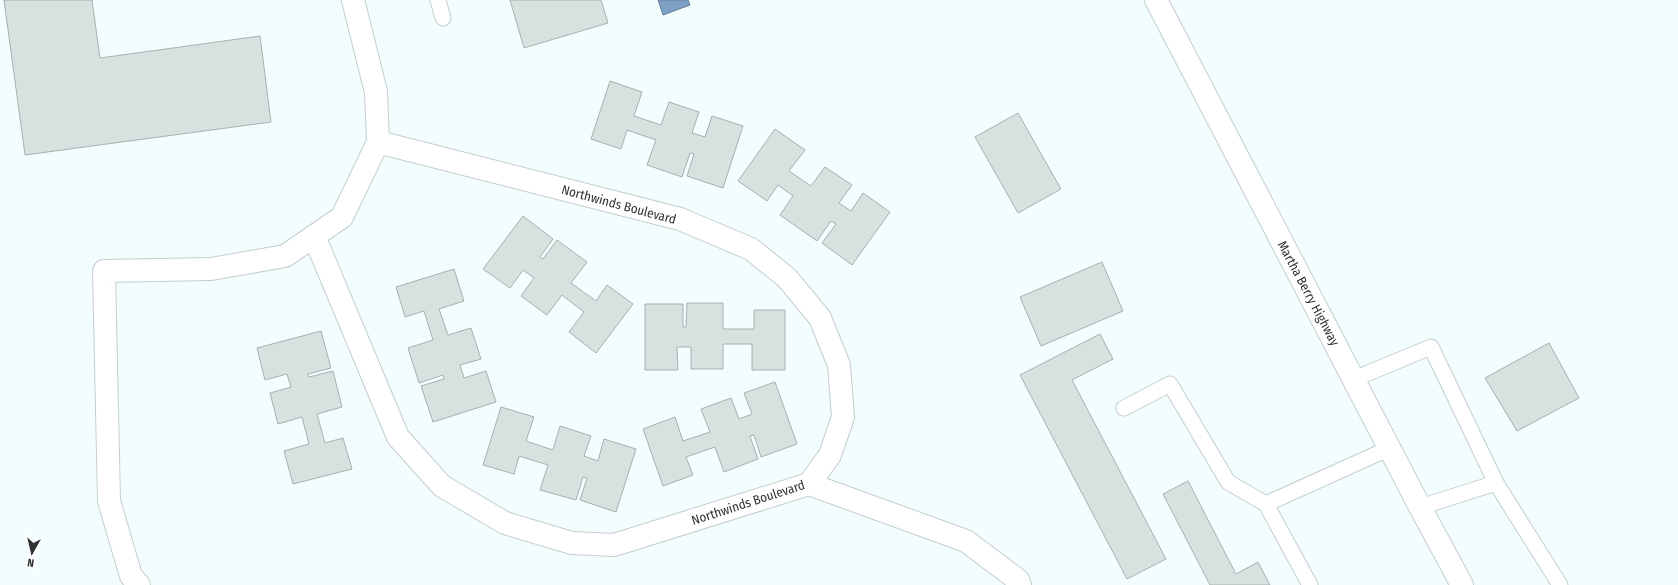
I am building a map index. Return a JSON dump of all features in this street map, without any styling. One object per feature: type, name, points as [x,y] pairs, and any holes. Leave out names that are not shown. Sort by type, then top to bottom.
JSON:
[{"type":"street","points":[[139,585],[131,576],[109,501],[104,271],[211,269],[284,256],[342,217],[378,142],[376,92],[353,0]]},
{"type":"street","name":"Martha Berry Highway","points":[[1156,0],[1462,585]]},
{"type":"street","name":"Northwinds Boulevard","points":[[314,236],[398,437],[442,486],[504,523],[572,542],[614,545],[809,484],[830,455],[843,417],[838,365],[820,318],[787,278],[751,249],[680,219],[378,142]]},
{"type":"street","points":[[809,484],[966,541],[1018,580],[1020,585]]},
{"type":"lane","points":[[438,0],[443,18]]},
{"type":"lane","points":[[1354,379],[1431,347],[1496,483],[1560,585]]},
{"type":"lane","points":[[1124,408],[1170,384],[1228,482],[1266,504],[1310,585]]},
{"type":"lane","points":[[1266,504],[1390,448]]},
{"type":"lane","points":[[1420,507],[1496,483]]},
{"type":"water","points":[[658,0],[688,0],[690,5],[663,15]]},
{"type":"building","points":[[4,0],[92,0],[100,58],[260,36],[271,122],[25,155]]},
{"type":"building","points":[[510,0],[601,0],[608,23],[524,48]]},
{"type":"building","points":[[610,81],[642,92],[634,116],[661,125],[669,102],[699,112],[692,133],[705,137],[712,116],[743,126],[723,188],[687,176],[694,154],[690,153],[682,177],[647,165],[656,140],[627,130],[621,149],[591,139]]},
{"type":"building","points":[[1018,113],[1061,189],[1018,213],[975,137]]},
{"type":"building","points":[[775,129],[805,150],[789,171],[811,186],[825,167],[852,185],[839,203],[851,211],[863,193],[890,212],[852,265],[822,243],[836,224],[831,221],[817,241],[780,215],[793,196],[778,185],[767,201],[738,181]]},
{"type":"building","points":[[523,216],[553,239],[540,257],[543,259],[557,240],[587,262],[571,283],[596,301],[607,285],[633,304],[596,353],[569,332],[584,312],[562,295],[547,315],[521,296],[534,278],[523,270],[510,288],[483,269]]},
{"type":"building","points":[[1102,262],[1123,311],[1041,346],[1020,297]]},
{"type":"building","points":[[454,269],[464,301],[439,309],[448,335],[471,328],[481,359],[460,365],[464,378],[486,371],[496,402],[433,422],[421,386],[444,379],[443,375],[419,383],[408,348],[433,340],[424,311],[405,317],[396,287]]},
{"type":"building","points":[[687,303],[723,303],[723,329],[754,329],[754,310],[785,310],[785,370],[752,370],[752,344],[723,344],[723,369],[691,369],[691,347],[677,347],[678,370],[645,370],[645,304],[683,304],[683,327],[686,327]]},
{"type":"building","points":[[321,331],[331,368],[308,374],[309,377],[333,371],[342,407],[317,414],[325,443],[343,438],[352,469],[293,484],[284,451],[309,444],[302,417],[278,424],[270,393],[291,387],[287,374],[265,380],[257,348]]},
{"type":"building","points":[[1100,334],[1113,359],[1072,380],[1166,559],[1127,579],[1020,375]]},
{"type":"building","points":[[1549,343],[1579,398],[1517,431],[1485,378]]},
{"type":"building","points":[[775,382],[797,444],[761,457],[754,435],[750,436],[758,459],[724,472],[715,447],[686,457],[693,475],[663,486],[643,429],[675,417],[683,441],[710,432],[701,409],[731,398],[739,419],[752,414],[744,393]]},
{"type":"building","points":[[501,407],[534,417],[526,441],[553,450],[560,426],[591,436],[584,456],[598,461],[604,439],[636,449],[616,512],[580,500],[587,478],[583,477],[576,500],[540,490],[548,465],[519,456],[514,474],[483,465]]},
{"type":"building","points":[[1188,481],[1236,574],[1258,562],[1270,585],[1210,585],[1163,494]]}]
